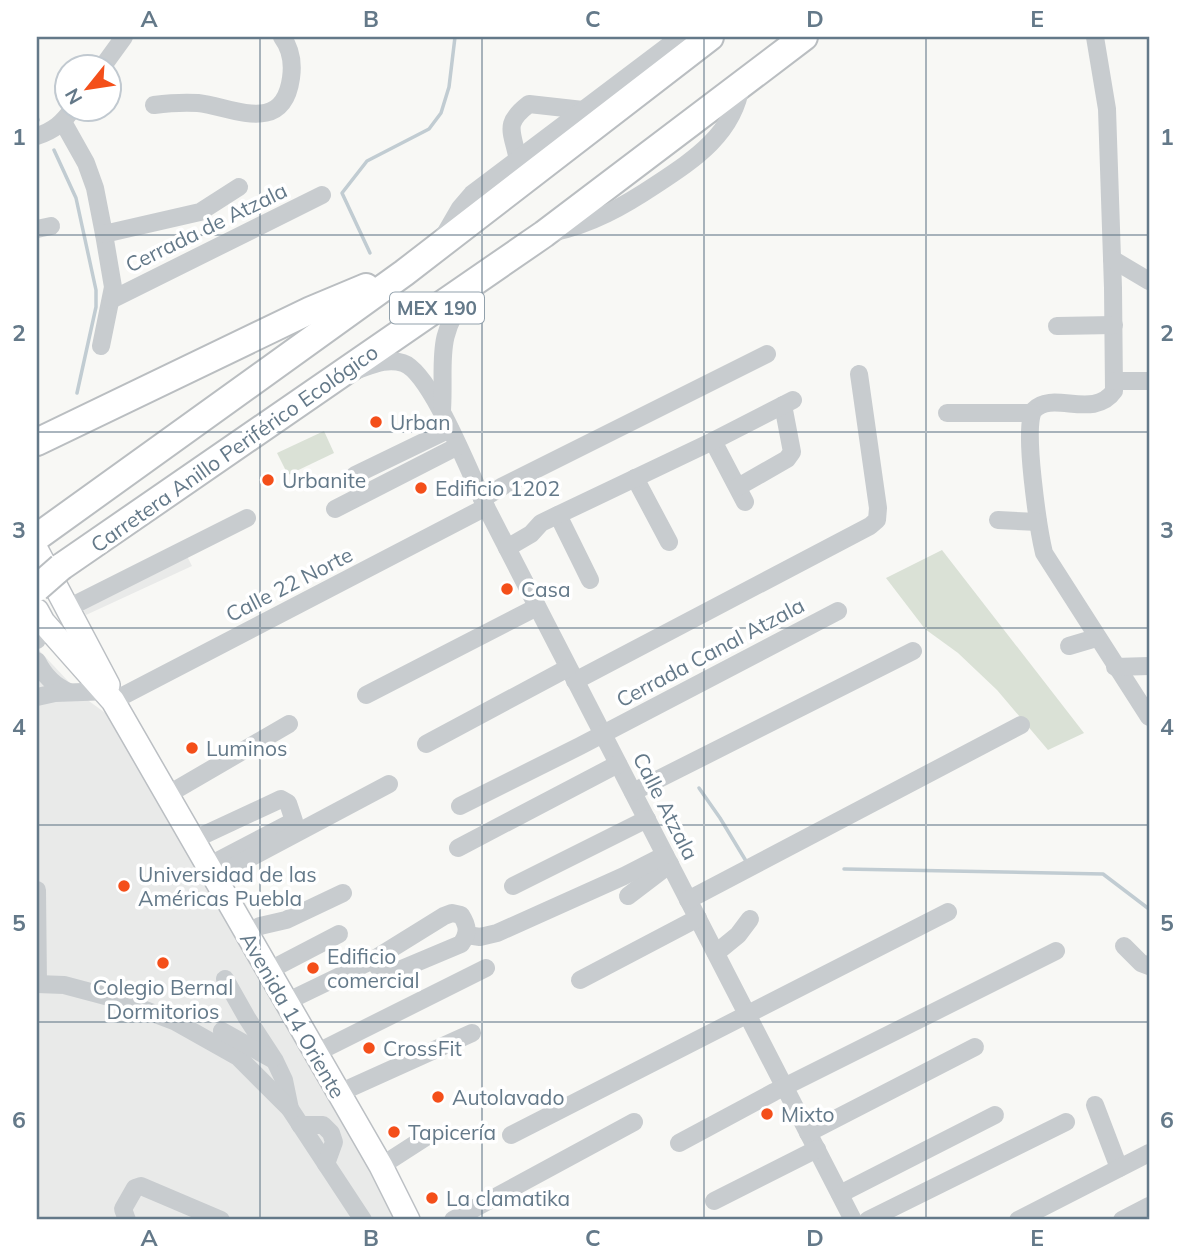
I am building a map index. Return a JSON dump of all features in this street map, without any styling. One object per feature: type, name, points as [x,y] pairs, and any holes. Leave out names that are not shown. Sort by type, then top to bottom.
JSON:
[{"type":"highway","name":"Carretera Anillo Periférico Ecológico","points":[[39,540],[404,273],[710,37]]},
{"type":"highway","name":"Carretera Anillo Periférico Ecológico","points":[[37,588],[61,567],[544,234],[804,37]]},
{"type":"highway","points":[[37,442],[311,310],[404,273]]},
{"type":"main road","name":"Avenida 14 Oriente","points":[[39,540],[109,695],[381,1166],[408,1220]]},
{"type":"main road","name":"Avenida 14 Oriente","points":[[39,624],[109,695]]},
{"type":"street","points":[[113,52],[124,37]]},
{"type":"street","points":[[154,105],[201,103],[256,116],[269,111],[281,104],[289,94],[292,71],[289,46],[282,37]]},
{"type":"street","points":[[439,245],[466,201],[680,37]]},
{"type":"street","points":[[1095,37],[1107,109],[1114,391],[1102,402],[1085,405],[1045,403],[1037,407],[1031,413],[1030,436],[1038,522],[1044,553],[1149,717]]},
{"type":"street","points":[[518,160],[511,127],[514,116],[529,104],[583,110]]},
{"type":"street","points":[[37,136],[50,132],[61,122]]},
{"type":"street","points":[[71,122],[95,188],[113,287],[101,346]]},
{"type":"street","name":"Cerrada de Atzala","points":[[104,234],[200,212],[239,187]]},
{"type":"street","name":"Cerrada de Atzala","points":[[111,300],[322,195]]},
{"type":"street","points":[[1112,259],[1149,281]]},
{"type":"street","name":"Calle Atzala","points":[[442,411],[441,370],[445,336],[455,311],[476,281]]},
{"type":"street","points":[[1057,326],[1114,324]]},
{"type":"street","name":"Calle 22 Norte","points":[[109,695],[484,503],[503,486],[767,355]]},
{"type":"street","name":"Calle Atzala","points":[[334,379],[384,361],[403,363],[415,370],[442,411],[504,543],[853,1220]]},
{"type":"street","points":[[426,744],[870,526],[877,520],[878,508],[859,374]]},
{"type":"street","points":[[1115,381],[1149,381]]},
{"type":"street","points":[[504,543],[531,534],[541,523],[788,403],[792,452],[741,494],[713,441]]},
{"type":"street","points":[[947,414],[1031,413]]},
{"type":"street","points":[[355,475],[450,429]]},
{"type":"street","points":[[335,509],[458,446]]},
{"type":"street","points":[[635,478],[669,542]]},
{"type":"street","points":[[558,515],[590,580]]},
{"type":"street","points":[[68,608],[247,518]]},
{"type":"street","points":[[998,520],[1038,522]]},
{"type":"street","points":[[366,695],[537,607]]},
{"type":"street","name":"Cerrada Canal Atzala","points":[[460,806],[838,611]]},
{"type":"street","points":[[1069,646],[1096,638]]},
{"type":"street","points":[[632,792],[913,651]]},
{"type":"street","points":[[37,661],[48,677],[69,692]]},
{"type":"street","points":[[1115,667],[1149,666]]},
{"type":"street","points":[[37,674],[41,696],[69,692],[109,695]]},
{"type":"street","points":[[167,795],[289,724]]},
{"type":"street","points":[[688,900],[1021,725]]},
{"type":"street","points":[[458,848],[618,764]]},
{"type":"street","points":[[211,872],[389,784]]},
{"type":"street","points":[[193,840],[281,799],[288,803],[295,821],[211,872]]},
{"type":"street","points":[[513,886],[647,820]]},
{"type":"street","points":[[628,897],[667,859]]},
{"type":"street","points":[[467,935],[480,937],[497,933],[667,859]]},
{"type":"street","points":[[37,890],[37,976],[113,998],[275,1060]]},
{"type":"street","points":[[247,935],[260,926],[286,920],[343,893]]},
{"type":"street","points":[[511,1135],[948,912]]},
{"type":"street","points":[[286,1002],[373,960],[452,913],[461,915],[467,925],[467,935],[461,944],[392,973],[382,971],[373,960]]},
{"type":"street","points":[[580,980],[698,918]]},
{"type":"street","points":[[716,953],[738,935],[750,919]]},
{"type":"street","points":[[268,971],[339,934]]},
{"type":"street","points":[[1124,946],[1141,963],[1149,966]]},
{"type":"street","points":[[679,1143],[1056,951]]},
{"type":"street","points":[[316,1053],[486,968]]},
{"type":"street","points":[[225,979],[275,1060],[284,1080],[290,1109]]},
{"type":"street","points":[[218,1037],[233,1018],[247,1018]]},
{"type":"street","points":[[339,1093],[472,1034]]},
{"type":"street","points":[[218,1037],[290,1109],[362,1220]]},
{"type":"street","points":[[808,1133],[975,1047]]},
{"type":"street","points":[[1095,1105],[1119,1168]]},
{"type":"street","points":[[840,1194],[995,1115]]},
{"type":"street","points":[[453,1220],[634,1122]]},
{"type":"street","points":[[868,1220],[1066,1122]]},
{"type":"street","points":[[381,1166],[426,1137]]},
{"type":"street","points":[[714,1201],[817,1149]]},
{"type":"street","points":[[1018,1220],[1149,1153]]},
{"type":"street","points":[[127,1220],[123,1209],[135,1188],[141,1186],[221,1220]]},
{"type":"street","points":[[1122,1220],[1149,1206]]},
{"type":"shaded area","points":[[324,431],[334,453],[288,475],[277,453]]},
{"type":"shaded area","points":[[942,550],[1084,733],[1048,750],[997,690],[958,653],[925,629],[886,578]]},
{"type":"shaded area","points":[[185,552],[192,566],[86,615],[80,604]]},
{"type":"shaded area","name":"Universidad de las Américas Puebla","points":[[37,648],[82,696],[115,720],[401,1220],[37,1220]]},
{"type":"waterway","points":[[370,253],[342,193],[367,161],[429,129],[441,113],[449,87],[455,37]]},
{"type":"waterway","points":[[54,150],[76,198],[96,290],[96,307],[77,393]]},
{"type":"waterway","points":[[699,788],[746,861]]},
{"type":"waterway","points":[[844,869],[1103,874],[1149,909]]},
{"type":"place","name":"Urban","points":[[376,422]]},
{"type":"place","name":"Urbanite","points":[[268,480]]},
{"type":"place","name":"Edificio 1202","points":[[421,488]]},
{"type":"place","name":"Casa","points":[[507,589]]},
{"type":"place","name":"Luminos","points":[[192,748]]},
{"type":"place","name":"Universidad de las Américas Puebla","points":[[124,886]]},
{"type":"place","name":"Colegio Bernal Dormitorios","points":[[163,963]]},
{"type":"place","name":"Edificio comercial","points":[[313,968]]},
{"type":"place","name":"CrossFit","points":[[369,1048]]},
{"type":"place","name":"Autolavado","points":[[438,1097]]},
{"type":"place","name":"Mixto","points":[[767,1114]]},
{"type":"place","name":"Tapicería","points":[[394,1132]]},
{"type":"place","name":"La clamatika","points":[[432,1198]]}]
